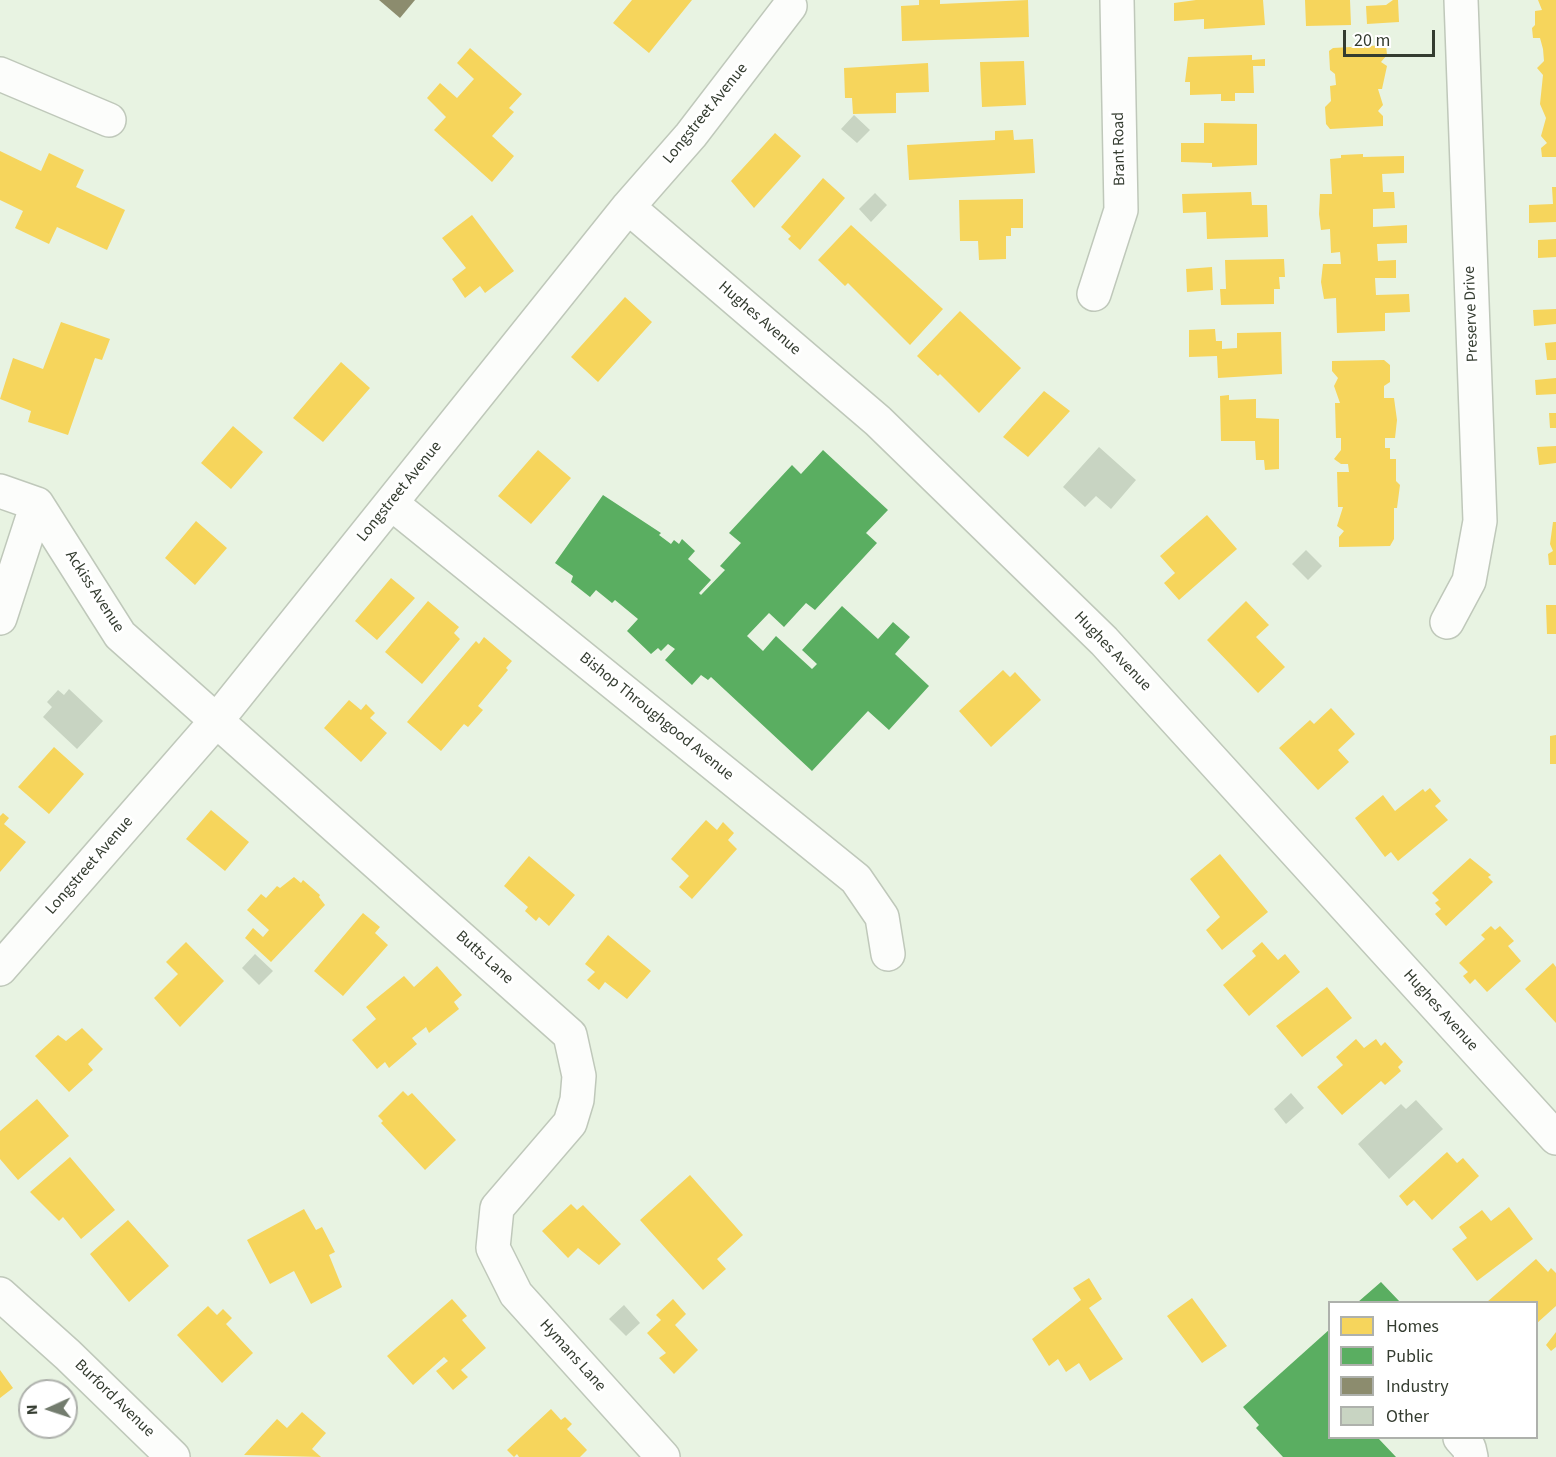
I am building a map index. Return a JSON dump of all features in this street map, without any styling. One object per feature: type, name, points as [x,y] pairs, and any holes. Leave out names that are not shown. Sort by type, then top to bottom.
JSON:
[{"type":"street","name":"Brant Road","points":[[1094,294],[1121,210],[1117,0]]},
{"type":"street","name":"Preserve Drive","points":[[1447,622],[1469,581],[1480,521],[1461,0]]},
{"type":"street","name":"Longstreet Avenue","points":[[0,969],[217,720],[628,207],[691,135],[790,6]]},
{"type":"street","points":[[0,74],[109,120]]},
{"type":"street","name":"Hughes Avenue","points":[[628,207],[878,421],[1104,641],[1556,1138]]},
{"type":"street","points":[[0,491],[37,504],[0,618]]},
{"type":"street","name":"Bishop Throughgood Avenue","points":[[392,503],[856,879],[882,917],[888,954]]},
{"type":"street","name":"Ackiss Avenue","points":[[37,504],[120,635],[217,720]]},
{"type":"street","name":"Butts Lane","points":[[217,720],[570,1035],[579,1076],[577,1100],[570,1123],[497,1208],[493,1248]]},
{"type":"street","name":"Hymans Lane","points":[[493,1248],[516,1294],[663,1457]]},
{"type":"street","name":"Burford Avenue","points":[[0,1294],[68,1355],[173,1457]]},
{"type":"street","points":[[1462,1439],[1469,1448],[1471,1457]]},
{"type":"building: Homes","points":[[632,0],[692,0],[649,53],[613,23]]},
{"type":"building: Homes","points":[[919,0],[940,0],[940,4],[1028,0],[1029,37],[902,41],[901,6],[919,5]]},
{"type":"building: Homes","points":[[1196,0],[1263,0],[1265,25],[1204,29],[1204,19],[1174,21],[1174,3]]},
{"type":"building: Homes","points":[[1305,0],[1350,0],[1351,25],[1306,26]]},
{"type":"building: Homes","points":[[1393,0],[1398,0],[1399,22],[1367,24],[1366,6],[1386,5]]},
{"type":"building: Homes","points":[[1538,0],[1556,0],[1556,157],[1542,157],[1541,148],[1547,143],[1541,136],[1546,118],[1540,104],[1543,75],[1537,68],[1544,61],[1540,38],[1533,38],[1532,28],[1535,25],[1535,11],[1542,10]]},
{"type":"building: Homes","points":[[1386,45],[1387,55],[1381,62],[1387,66],[1382,89],[1378,89],[1383,105],[1378,111],[1383,116],[1383,126],[1330,129],[1326,124],[1325,107],[1331,101],[1330,86],[1336,85],[1335,74],[1330,70],[1329,51],[1333,48]]},
{"type":"building: Homes","points":[[470,48],[522,94],[509,108],[514,112],[492,136],[514,156],[492,182],[434,130],[446,117],[427,98],[440,83],[457,98],[474,79],[457,63]]},
{"type":"building: Homes","points":[[1252,55],[1252,60],[1265,59],[1265,66],[1253,66],[1254,93],[1235,93],[1235,101],[1221,101],[1221,94],[1190,95],[1190,82],[1185,82],[1188,57]]},
{"type":"building: Homes","points":[[1024,61],[1026,105],[982,107],[980,62]]},
{"type":"building: Homes","points":[[928,63],[929,92],[896,93],[896,113],[853,114],[852,98],[845,98],[844,68]]},
{"type":"building: Homes","points":[[1204,123],[1257,124],[1257,165],[1212,167],[1212,163],[1181,162],[1181,143],[1204,143]]},
{"type":"building: Homes","points":[[1013,130],[1014,140],[1033,139],[1035,173],[909,180],[907,145],[995,140],[995,131]]},
{"type":"building: Homes","points":[[775,133],[801,156],[754,208],[731,181]]},
{"type":"building: Homes","points":[[0,151],[41,171],[49,153],[84,170],[76,187],[125,210],[107,250],[57,227],[49,244],[15,228],[23,211],[0,200]]},
{"type":"building: Homes","points":[[1363,154],[1363,157],[1404,156],[1404,173],[1382,174],[1383,192],[1394,192],[1395,208],[1373,209],[1373,227],[1407,225],[1407,243],[1377,244],[1378,261],[1396,260],[1396,278],[1375,278],[1376,295],[1409,294],[1410,312],[1385,313],[1385,331],[1337,333],[1336,298],[1324,299],[1321,282],[1323,264],[1341,264],[1340,252],[1331,253],[1330,229],[1321,230],[1320,194],[1332,194],[1330,159],[1341,158],[1341,155]]},
{"type":"building: Homes","points":[[823,178],[845,198],[800,250],[788,239],[791,236],[781,227]]},
{"type":"building: Homes","points":[[1552,187],[1556,187],[1556,222],[1529,223],[1529,205],[1553,204]]},
{"type":"building: Homes","points":[[1251,192],[1252,205],[1267,205],[1268,237],[1207,239],[1206,212],[1183,213],[1182,194]]},
{"type":"building: Homes","points":[[1023,199],[1023,228],[1011,228],[1011,236],[1006,236],[1006,259],[979,260],[978,241],[960,241],[959,200]]},
{"type":"building: Homes","points":[[472,215],[514,271],[485,293],[480,286],[465,298],[452,279],[466,268],[442,238]]},
{"type":"building: Homes","points":[[851,225],[943,309],[910,345],[848,283],[845,286],[818,260]]},
{"type":"building: Homes","points":[[1556,239],[1556,257],[1538,258],[1538,240]]},
{"type":"building: Homes","points":[[1284,259],[1285,277],[1279,277],[1280,289],[1274,289],[1274,304],[1221,305],[1220,289],[1226,289],[1225,260]]},
{"type":"building: Homes","points":[[1212,267],[1213,290],[1187,292],[1186,269]]},
{"type":"building: Homes","points":[[625,297],[652,322],[598,382],[571,357]]},
{"type":"building: Homes","points":[[1556,309],[1556,324],[1534,326],[1533,310]]},
{"type":"building: Homes","points":[[960,311],[1021,368],[979,413],[940,374],[938,376],[917,356]]},
{"type":"building: Homes","points":[[61,322],[110,339],[102,360],[95,358],[68,435],[28,422],[31,411],[0,399],[13,358],[43,369]]},
{"type":"building: Homes","points":[[1215,329],[1216,341],[1222,341],[1222,349],[1237,348],[1237,333],[1281,332],[1282,374],[1218,378],[1217,356],[1189,357],[1189,330]]},
{"type":"building: Homes","points":[[1556,342],[1556,360],[1547,360],[1545,343]]},
{"type":"building: Homes","points":[[1384,360],[1390,365],[1390,382],[1384,386],[1384,398],[1394,398],[1397,420],[1395,438],[1385,438],[1385,448],[1390,448],[1390,459],[1396,459],[1396,481],[1400,485],[1397,508],[1394,508],[1394,539],[1390,546],[1339,547],[1339,537],[1344,531],[1337,526],[1343,507],[1338,507],[1337,472],[1349,472],[1348,464],[1341,464],[1334,459],[1341,450],[1341,438],[1336,438],[1335,403],[1340,403],[1334,386],[1338,378],[1332,371],[1332,361]]},
{"type":"building: Homes","points":[[341,362],[370,388],[323,442],[293,418]]},
{"type":"building: Homes","points":[[1556,378],[1556,394],[1536,395],[1535,380]]},
{"type":"building: Homes","points":[[1044,391],[1070,411],[1028,457],[1003,437]]},
{"type":"building: Homes","points":[[1229,395],[1229,400],[1256,399],[1256,418],[1279,419],[1279,469],[1265,470],[1264,460],[1256,460],[1255,441],[1221,441],[1220,396]]},
{"type":"building: Homes","points":[[1549,413],[1556,413],[1556,428],[1550,428]]},
{"type":"building: Homes","points":[[233,426],[263,452],[231,489],[201,463]]},
{"type":"building: Homes","points":[[1556,446],[1556,463],[1539,465],[1537,447]]},
{"type":"building: Homes","points":[[538,450],[571,478],[531,524],[498,496]]},
{"type":"building: Homes","points":[[1207,515],[1237,549],[1179,600],[1164,583],[1175,573],[1160,556]]},
{"type":"building: Homes","points":[[196,521],[227,548],[195,585],[165,558]]},
{"type":"building: Homes","points":[[1553,522],[1556,522],[1556,565],[1549,565],[1548,554],[1553,551],[1550,544]]},
{"type":"building: Homes","points":[[391,578],[415,598],[377,640],[355,621]]},
{"type":"building: Homes","points":[[428,601],[459,627],[454,633],[460,639],[422,684],[385,652]]},
{"type":"building: Homes","points":[[1246,601],[1269,625],[1256,637],[1285,667],[1258,693],[1207,640]]},
{"type":"building: Homes","points":[[1546,605],[1556,605],[1556,634],[1547,634]]},
{"type":"building: Homes","points":[[484,637],[512,661],[506,668],[508,670],[478,706],[483,710],[468,727],[464,724],[441,751],[407,722],[476,641],[479,644]]},
{"type":"building: Homes","points":[[1003,670],[1010,677],[1015,672],[1041,700],[991,747],[959,711]]},
{"type":"building: Homes","points":[[349,700],[361,710],[366,704],[375,713],[370,718],[387,733],[361,762],[324,728]]},
{"type":"building: Homes","points":[[1331,708],[1355,734],[1338,750],[1349,762],[1318,790],[1279,748],[1310,720],[1314,724]]},
{"type":"building: Homes","points":[[1556,735],[1556,764],[1550,764],[1550,736]]},
{"type":"building: Homes","points":[[54,747],[84,774],[49,814],[18,787]]},
{"type":"building: Homes","points":[[1430,788],[1441,801],[1435,806],[1448,820],[1398,861],[1391,852],[1385,857],[1355,818],[1383,795],[1395,811],[1423,789],[1425,792]]},
{"type":"building: Homes","points":[[211,810],[249,842],[225,871],[186,839]]},
{"type":"building: Homes","points":[[3,813],[9,818],[4,824],[26,842],[0,872],[0,816]]},
{"type":"building: Homes","points":[[706,820],[717,830],[723,822],[734,833],[728,840],[737,849],[692,899],[679,887],[689,876],[671,859]]},
{"type":"building: Homes","points":[[1220,854],[1268,912],[1222,950],[1206,930],[1220,917],[1190,879]]},
{"type":"building: Homes","points":[[529,856],[575,895],[549,926],[539,917],[536,921],[525,911],[528,907],[504,886]]},
{"type":"building: Homes","points":[[1470,858],[1491,875],[1488,877],[1493,882],[1446,926],[1435,914],[1441,909],[1435,903],[1439,900],[1432,893]]},
{"type":"building: Homes","points":[[294,877],[301,883],[303,880],[320,895],[325,905],[271,962],[245,938],[253,928],[263,937],[269,930],[247,910],[261,894],[266,898],[277,886],[280,888]]},
{"type":"building: Homes","points":[[363,913],[380,927],[375,933],[388,945],[343,996],[314,971]]},
{"type":"building: Homes","points":[[1491,926],[1495,930],[1500,926],[1514,941],[1508,946],[1521,961],[1487,992],[1475,979],[1470,984],[1463,976],[1468,972],[1459,963],[1485,939],[1481,935]]},
{"type":"building: Homes","points":[[608,935],[651,971],[627,999],[605,982],[599,990],[587,980],[595,972],[585,964]]},
{"type":"building: Homes","points":[[186,942],[224,981],[180,1027],[154,998],[178,974],[166,962]]},
{"type":"building: Homes","points":[[1262,942],[1278,960],[1285,954],[1300,972],[1249,1016],[1223,985],[1256,956],[1252,951]]},
{"type":"building: Homes","points":[[1553,963],[1556,967],[1556,1023],[1525,989]]},
{"type":"building: Homes","points":[[437,966],[462,995],[454,1002],[459,1009],[429,1033],[426,1027],[412,1038],[417,1044],[389,1068],[385,1062],[377,1069],[352,1040],[376,1019],[366,1007],[404,976],[414,987]]},
{"type":"building: Homes","points":[[1327,987],[1352,1018],[1302,1057],[1276,1026]]},
{"type":"building: Homes","points":[[82,1028],[103,1049],[88,1064],[93,1070],[69,1092],[35,1056],[58,1035],[66,1041]]},
{"type":"building: Homes","points":[[1356,1039],[1364,1048],[1376,1039],[1381,1046],[1385,1042],[1403,1062],[1398,1067],[1401,1071],[1385,1085],[1381,1081],[1342,1115],[1317,1087],[1343,1065],[1336,1057]]},
{"type":"building: Homes","points":[[403,1091],[408,1096],[412,1093],[456,1140],[425,1170],[381,1123],[383,1121],[378,1116]]},
{"type":"building: Homes","points":[[37,1099],[69,1136],[18,1180],[0,1159],[0,1131]]},
{"type":"building: Homes","points":[[1447,1152],[1457,1163],[1463,1158],[1479,1176],[1432,1220],[1414,1200],[1407,1206],[1399,1196]]},
{"type":"building: Homes","points":[[70,1157],[115,1210],[81,1239],[63,1217],[59,1221],[30,1192]]},
{"type":"building: Homes","points":[[690,1175],[743,1235],[717,1259],[726,1269],[703,1290],[640,1220]]},
{"type":"building: Homes","points":[[571,1204],[577,1210],[583,1205],[621,1244],[599,1265],[578,1248],[568,1258],[542,1231]]},
{"type":"building: Homes","points":[[1509,1207],[1533,1239],[1477,1281],[1452,1249],[1467,1238],[1459,1227],[1482,1210],[1491,1221]]},
{"type":"building: Homes","points":[[304,1209],[316,1230],[322,1227],[335,1252],[329,1255],[342,1287],[311,1304],[294,1271],[270,1284],[247,1240]]},
{"type":"building: Homes","points":[[128,1220],[169,1266],[129,1302],[90,1254]]},
{"type":"building: Homes","points":[[1536,1259],[1548,1272],[1551,1268],[1556,1273],[1556,1306],[1538,1322],[1538,1301],[1488,1301]]},
{"type":"building: Homes","points":[[1089,1278],[1102,1299],[1089,1308],[1123,1359],[1090,1381],[1079,1363],[1066,1372],[1058,1359],[1049,1366],[1032,1339],[1081,1300],[1073,1288]]},
{"type":"building: Homes","points":[[1192,1298],[1227,1346],[1202,1363],[1167,1316]]},
{"type":"building: Homes","points":[[452,1299],[467,1316],[462,1320],[486,1348],[461,1370],[468,1377],[453,1390],[436,1371],[448,1361],[444,1357],[413,1385],[387,1356]]},
{"type":"building: Homes","points":[[673,1299],[686,1314],[675,1325],[698,1350],[674,1374],[659,1358],[666,1353],[647,1333],[661,1320],[656,1315]]},
{"type":"building: Homes","points":[[208,1306],[217,1315],[223,1309],[232,1318],[226,1324],[253,1353],[222,1383],[177,1335]]},
{"type":"building: Homes","points":[[1556,1332],[1556,1347],[1551,1351],[1546,1345]]},
{"type":"building: Homes","points":[[0,1370],[13,1388],[0,1398]]},
{"type":"building: Homes","points":[[551,1409],[561,1420],[565,1417],[572,1424],[567,1429],[587,1450],[580,1457],[519,1457],[517,1454],[514,1457],[507,1450]]},
{"type":"building: Homes","points":[[302,1412],[326,1433],[312,1449],[321,1457],[244,1455],[277,1419],[287,1428]]},
{"type":"building: Public","points":[[823,450],[888,510],[866,533],[877,543],[815,610],[806,603],[784,627],[769,613],[747,636],[763,651],[776,636],[812,669],[817,664],[802,650],[842,606],[878,639],[893,622],[910,637],[895,654],[929,686],[889,730],[868,711],[812,771],[711,677],[708,680],[701,675],[692,685],[665,660],[675,649],[668,644],[661,651],[658,648],[651,654],[627,631],[638,619],[615,600],[612,603],[596,590],[590,597],[571,582],[573,576],[555,563],[603,495],[661,533],[659,535],[671,544],[674,540],[679,544],[682,539],[695,551],[688,559],[711,580],[699,593],[701,595],[725,570],[720,566],[741,543],[729,533],[792,465],[801,474]]},
{"type":"building: Public","points":[[1381,1282],[1399,1301],[1359,1301]]},
{"type":"building: Public","points":[[1328,1331],[1328,1439],[1379,1439],[1396,1457],[1283,1457],[1256,1428],[1259,1425],[1243,1407]]},
{"type":"building: Industry","points":[[379,0],[415,0],[400,18]]},
{"type":"building: Other","points":[[854,115],[870,130],[857,143],[841,129]]},
{"type":"building: Other","points":[[875,193],[887,205],[871,222],[859,209]]},
{"type":"building: Other","points":[[1099,447],[1136,480],[1111,509],[1096,496],[1085,507],[1063,487]]},
{"type":"building: Other","points":[[1306,550],[1322,566],[1308,580],[1292,564]]},
{"type":"building: Other","points":[[69,689],[103,721],[77,749],[43,717],[52,707],[47,702],[58,690],[64,695]]},
{"type":"building: Other","points":[[255,954],[273,971],[259,985],[242,968]]},
{"type":"building: Other","points":[[1291,1093],[1304,1108],[1286,1124],[1274,1109]]},
{"type":"building: Other","points":[[1416,1100],[1443,1129],[1389,1179],[1358,1144],[1401,1104],[1406,1109]]},
{"type":"building: Other","points":[[624,1305],[640,1323],[626,1336],[609,1319]]}]
